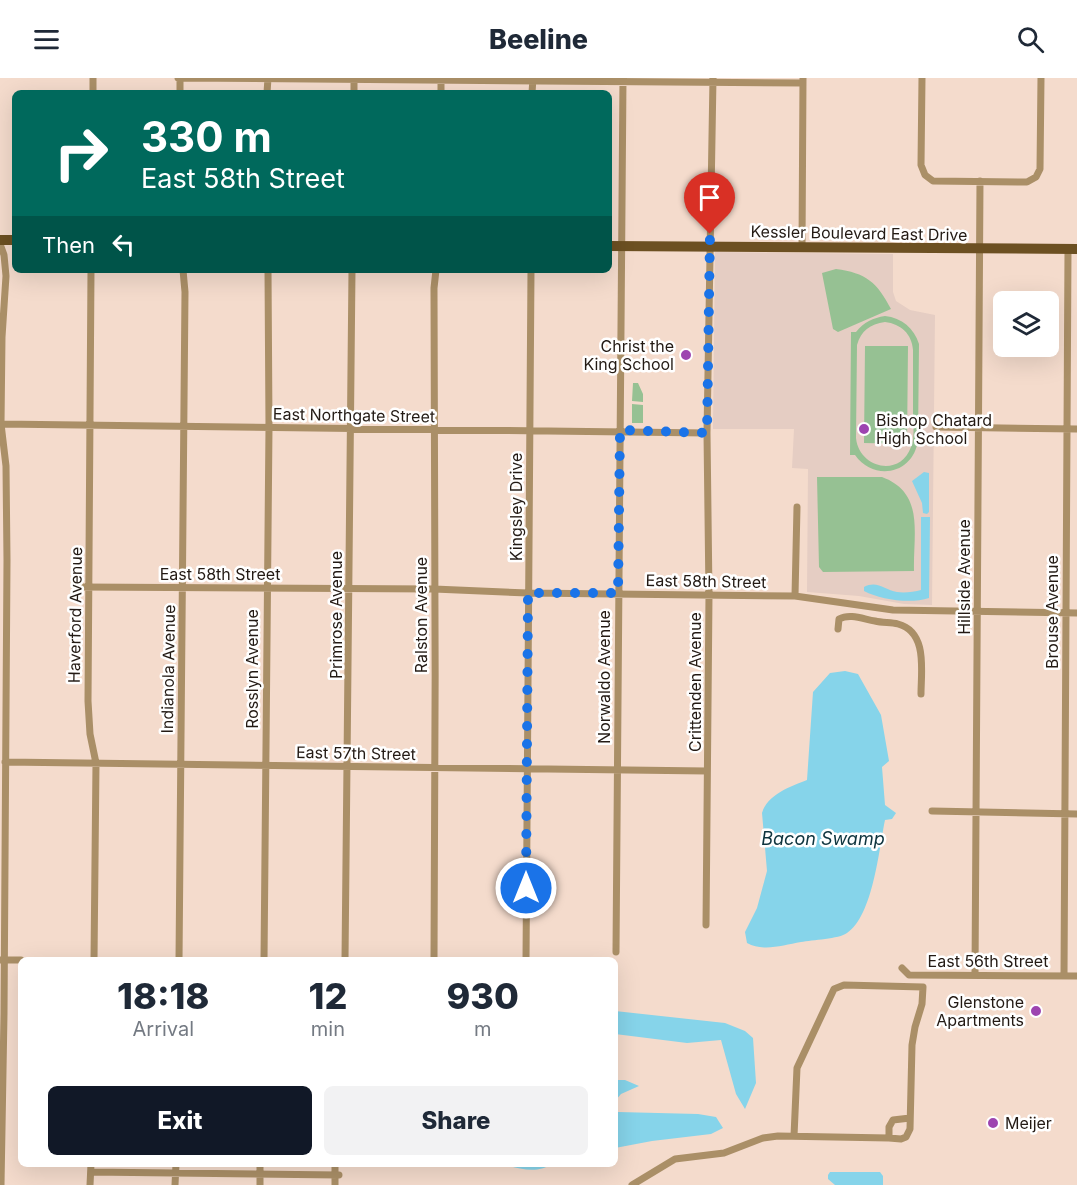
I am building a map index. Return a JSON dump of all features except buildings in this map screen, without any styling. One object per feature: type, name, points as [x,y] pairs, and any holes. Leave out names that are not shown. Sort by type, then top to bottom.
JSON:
[{"type":"main road","name":"Kessler Boulevard East Drive","points":[[612,246],[1074,250]]},
{"type":"street","points":[[179,78],[803,81],[802,248]]},
{"type":"street","points":[[922,78],[921,165],[925,176],[933,180],[1027,182],[1035,178],[1040,168],[1041,78]]},
{"type":"street","name":"Norwaldo Avenue","points":[[616,952],[623,80]]},
{"type":"street","name":"Crittenden Avenue","points":[[706,925],[709,595],[707,433],[712,80]]},
{"type":"street","name":"Hillside Avenue","points":[[975,974],[980,181]]},
{"type":"street","points":[[0,242],[4,256],[6,282],[1,376],[4,757],[0,1185]]},
{"type":"street","name":"Brouse Avenue","points":[[1064,975],[1068,429],[1074,250]]},
{"type":"street","name":"Haverford Avenue","points":[[92,273],[85,587],[90,734],[96,763],[94,957]]},
{"type":"street","name":"Indianola Avenue","points":[[179,957],[184,426],[183,273]]},
{"type":"street","name":"Rosslyn Avenue","points":[[264,957],[269,427],[268,273]]},
{"type":"street","name":"Primrose Avenue","points":[[345,957],[352,273]]},
{"type":"street","name":"Ralston Avenue","points":[[434,957],[433,429],[436,273]]},
{"type":"street","name":"Kingsley Drive","points":[[526,957],[531,273]]},
{"type":"street","name":"East Northgate Street","points":[[1,424],[620,430],[707,433]]},
{"type":"street","points":[[936,427],[1077,429]]},
{"type":"street","points":[[795,596],[796,507]]},
{"type":"street","name":"East 58th Street","points":[[85,587],[434,589],[528,593],[795,596],[893,610],[1077,614]]},
{"type":"street","points":[[892,623],[893,610]]},
{"type":"street","points":[[838,629],[839,619],[848,616],[892,623],[906,628],[919,643],[921,694]]},
{"type":"street","name":"East 57th Street","points":[[4,757],[96,763],[707,771]]},
{"type":"street","points":[[932,811],[1077,814]]},
{"type":"street","points":[[2,960],[18,960]]},
{"type":"street","name":"East 56th Street","points":[[902,968],[909,975],[1077,975]]},
{"type":"street","points":[[632,1185],[675,1159],[724,1153],[763,1138],[794,1136],[901,1139],[906,1137],[910,1129],[912,1045],[922,1004],[922,987],[844,986],[834,989],[796,1068],[794,1136]]},
{"type":"street","points":[[889,1138],[889,1127],[893,1120],[910,1118]]},
{"type":"street","points":[[176,1167],[176,1185]]},
{"type":"street","points":[[260,1167],[260,1185]]},
{"type":"street","points":[[335,1185],[336,1167]]},
{"type":"street","points":[[90,1185],[91,1168],[176,1173],[337,1175]]},
{"type":"shaded area","name":"Bishop Chatard High School","points":[[715,252],[893,254],[893,292],[896,301],[910,310],[935,315],[932,605],[904,604],[859,596],[807,592],[808,469],[792,468],[794,429],[713,429]]},
{"type":"green space","points":[[836,269],[855,273],[870,280],[881,292],[891,309],[838,332],[833,329],[822,273]]},
{"type":"green space","points":[[885,316],[897,319],[906,325],[914,333],[919,344],[918,439],[910,460],[893,470],[883,471],[873,469],[863,464],[855,455],[850,455],[851,332],[856,332],[873,319]],"holes":[[[885,322],[905,331],[912,344],[913,436],[906,457],[890,466],[872,462],[864,456],[856,438],[857,345],[861,336],[871,326]]]},
{"type":"green space","points":[[865,346],[908,346],[907,444],[864,443]]},
{"type":"green space","points":[[633,383],[638,383],[643,394],[643,402],[632,401]]},
{"type":"green space","points":[[632,404],[643,405],[643,423],[632,423]]},
{"type":"green space","points":[[817,477],[882,477],[896,484],[905,493],[914,516],[914,571],[823,572],[819,567]]},
{"type":"water","points":[[924,472],[929,473],[929,512],[927,514],[923,513],[922,503],[912,481]]},
{"type":"water","points":[[921,517],[930,517],[929,598],[914,601],[896,600],[864,591],[864,587],[869,585],[881,586],[897,592],[921,590]]},
{"type":"water","name":"Bacon Swamp","points":[[845,671],[858,674],[881,715],[889,761],[882,767],[885,805],[896,813],[892,819],[885,820],[869,897],[856,924],[843,935],[774,947],[753,946],[747,943],[745,932],[757,908],[767,871],[762,813],[774,796],[807,780],[813,692],[830,673]]},
{"type":"water","points":[[618,1011],[725,1023],[745,1031],[753,1038],[756,1083],[745,1109],[736,1094],[721,1040],[687,1043],[618,1034]]},
{"type":"water","points":[[618,1080],[625,1080],[639,1086],[618,1098]]},
{"type":"water","points":[[618,1112],[698,1114],[716,1117],[723,1128],[711,1134],[618,1147]]},
{"type":"water","points":[[514,1167],[546,1167],[534,1170]]},
{"type":"water","points":[[830,1172],[880,1172],[883,1176],[883,1185],[835,1185],[828,1179]]},
{"type":"place","name":"Christ the King School","points":[[686,355]]},
{"type":"place","name":"Bishop Chatard High School","points":[[864,429]]},
{"type":"place","name":"Glenstone Apartments","points":[[1036,1011]]},
{"type":"place","name":"Meijer","points":[[993,1123]]},
{"type":"route","points":[[526,888],[528,593],[618,593],[620,430],[707,433],[710,234]]}]
